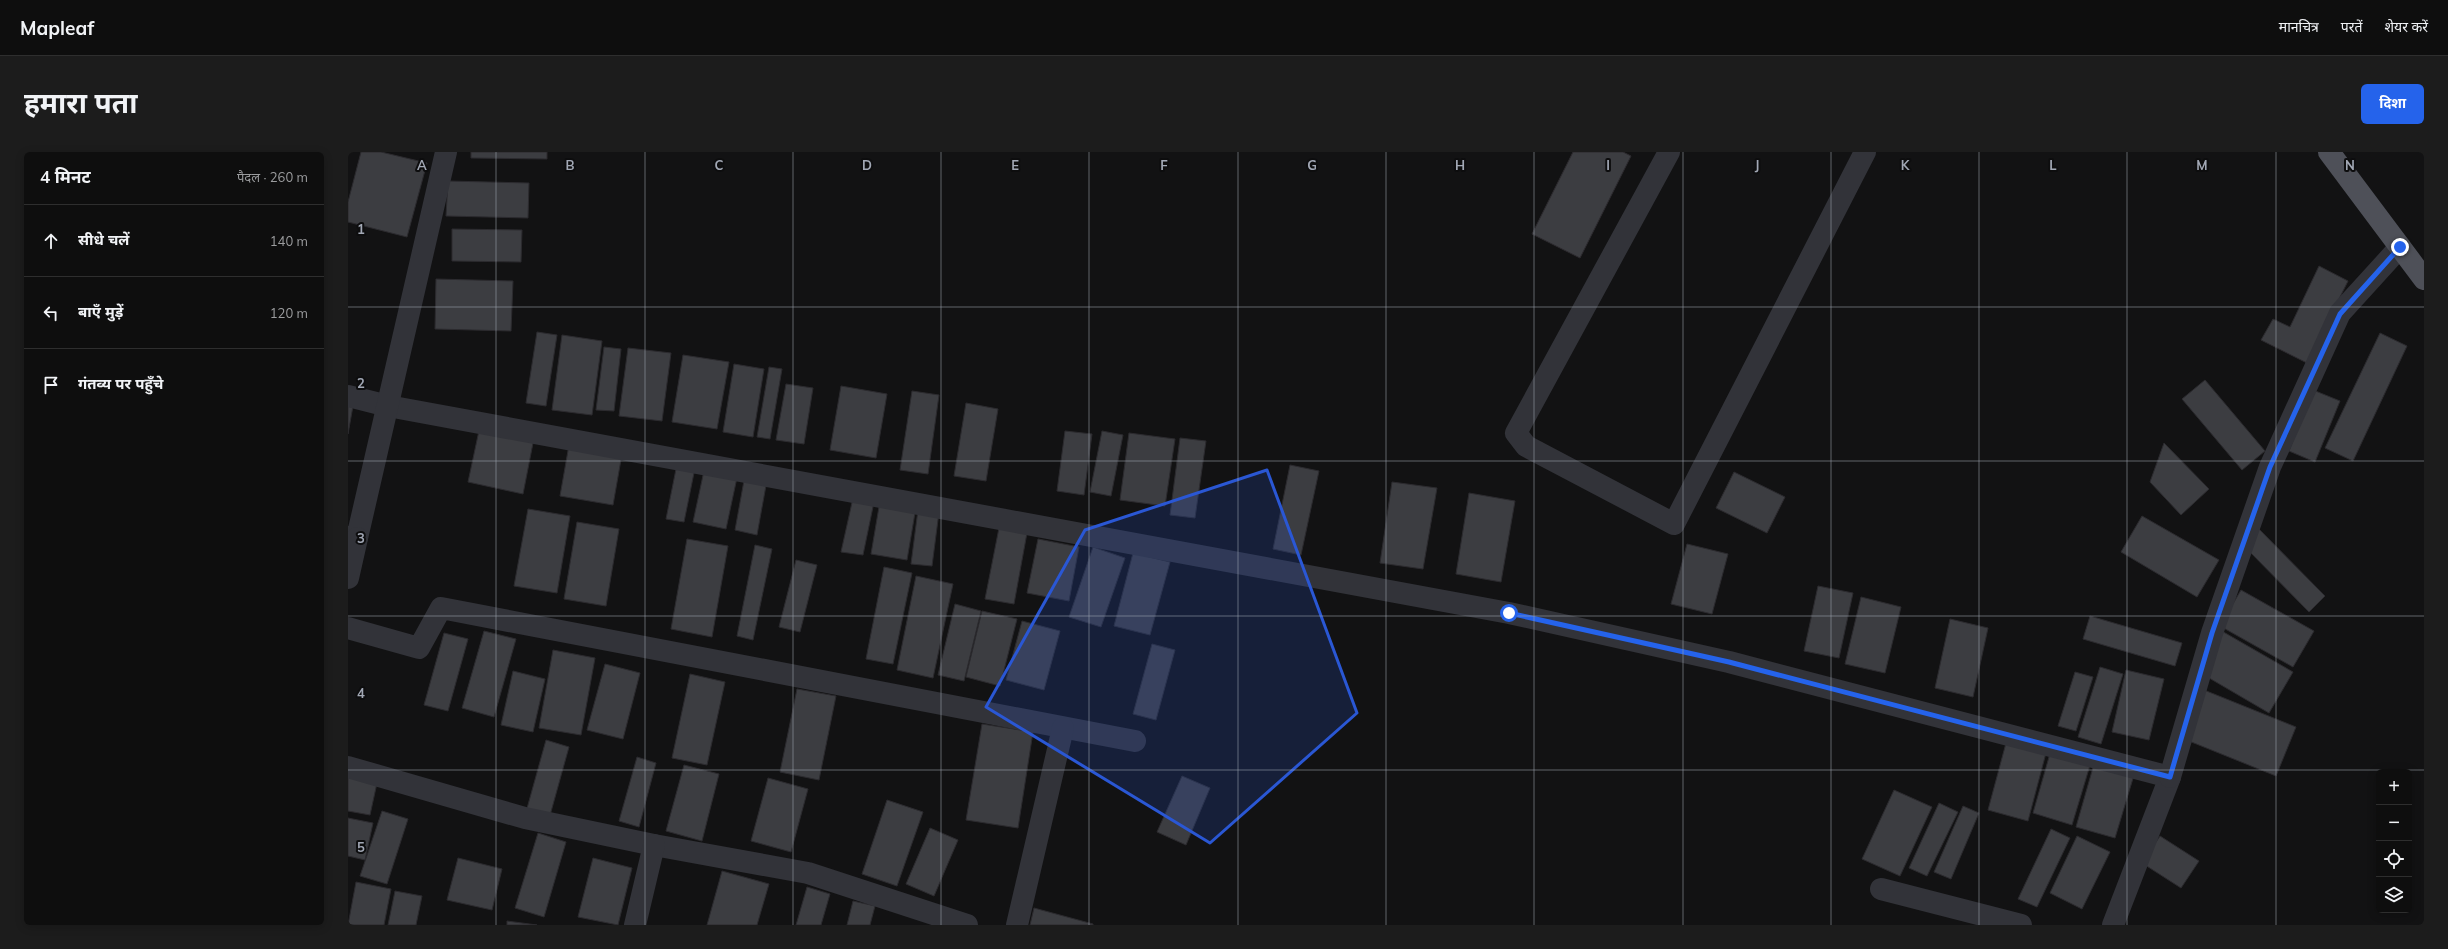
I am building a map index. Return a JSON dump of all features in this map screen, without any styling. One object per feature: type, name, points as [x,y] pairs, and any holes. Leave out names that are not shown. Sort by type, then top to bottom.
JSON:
[{"type":"main road","points":[[2329,152],[2424,279]]},
{"type":"street","points":[[348,578],[353,537],[388,406],[446,152]]},
{"type":"street","points":[[1669,152],[1516,433],[1526,446],[1674,524],[1865,152]]},
{"type":"street","points":[[2113,925],[2170,777],[2212,633],[2270,467],[2340,314],[2400,247]]},
{"type":"street","points":[[348,396],[388,406],[1509,613],[1729,662],[2170,777]]},
{"type":"street","points":[[348,628],[419,648],[441,608],[1135,741]]},
{"type":"street","points":[[1017,925],[1063,728]]},
{"type":"street","points":[[348,767],[525,818],[654,845],[808,873],[964,925]]},
{"type":"street","points":[[635,925],[654,845]]},
{"type":"street","points":[[1881,889],[2022,925]]},
{"type":"highlighted area","points":[[1267,470],[1357,713],[1210,843],[986,707],[1085,530]]},
{"type":"building","points":[[361,152],[381,152],[427,163],[407,237],[348,222],[348,202]]},
{"type":"building","points":[[471,152],[547,152],[547,159],[471,158]]},
{"type":"building","points":[[1573,152],[1623,152],[1631,156],[1580,258],[1532,234]]},
{"type":"building","points":[[448,181],[529,183],[528,218],[446,216]]},
{"type":"building","points":[[452,229],[522,230],[521,262],[452,261]]},
{"type":"building","points":[[2319,266],[2348,281],[2307,363],[2261,340],[2273,319],[2290,327]]},
{"type":"building","points":[[436,279],[513,281],[511,331],[435,329]]},
{"type":"building","points":[[537,332],[557,335],[546,406],[526,403]]},
{"type":"building","points":[[2380,333],[2407,346],[2353,461],[2325,448]]},
{"type":"building","points":[[562,335],[602,341],[592,415],[552,410]]},
{"type":"building","points":[[604,347],[621,349],[614,411],[596,410]]},
{"type":"building","points":[[628,348],[671,353],[662,421],[619,416]]},
{"type":"building","points":[[683,355],[729,362],[717,429],[672,422]]},
{"type":"building","points":[[734,364],[764,369],[753,437],[723,432]]},
{"type":"building","points":[[769,367],[782,369],[770,439],[757,437]]},
{"type":"building","points":[[2205,380],[2265,451],[2242,470],[2182,399]]},
{"type":"building","points":[[786,384],[813,388],[804,444],[776,440]]},
{"type":"building","points":[[841,386],[887,394],[876,458],[830,450]]},
{"type":"building","points":[[2313,390],[2340,401],[2315,462],[2289,451]]},
{"type":"building","points":[[912,391],[939,395],[928,474],[900,470]]},
{"type":"building","points":[[966,403],[998,409],[986,481],[954,476]]},
{"type":"building","points":[[348,405],[353,406],[348,434]]},
{"type":"building","points":[[480,426],[534,438],[523,494],[468,482]]},
{"type":"building","points":[[1065,431],[1092,434],[1084,495],[1057,491]]},
{"type":"building","points":[[1102,431],[1123,435],[1111,496],[1090,492]]},
{"type":"building","points":[[1129,433],[1175,439],[1165,506],[1120,500]]},
{"type":"building","points":[[1180,438],[1206,441],[1195,518],[1170,515]]},
{"type":"building","points":[[2164,443],[2209,489],[2181,515],[2150,482]]},
{"type":"building","points":[[569,445],[622,454],[613,505],[560,496]]},
{"type":"building","points":[[677,464],[695,468],[684,522],[666,519]]},
{"type":"building","points":[[1290,465],[1319,471],[1301,555],[1273,549]]},
{"type":"building","points":[[705,466],[738,473],[726,529],[693,522]]},
{"type":"building","points":[[1734,472],[1785,497],[1767,533],[1716,508]]},
{"type":"building","points":[[745,475],[767,480],[757,535],[735,530]]},
{"type":"building","points":[[1392,482],[1437,488],[1423,569],[1380,563]]},
{"type":"building","points":[[1469,493],[1515,501],[1501,582],[1456,574]]},
{"type":"building","points":[[853,498],[874,502],[863,555],[841,552]]},
{"type":"building","points":[[880,501],[916,507],[907,560],[871,554]]},
{"type":"building","points":[[528,509],[570,516],[557,593],[514,586]]},
{"type":"building","points":[[918,510],[939,512],[932,566],[911,564]]},
{"type":"building","points":[[2142,516],[2219,560],[2197,597],[2121,552]]},
{"type":"building","points":[[577,522],[619,529],[606,606],[564,599]]},
{"type":"building","points":[[999,528],[1027,533],[1014,604],[985,599]]},
{"type":"building","points":[[2258,528],[2325,596],[2309,612],[2245,547]]},
{"type":"building","points":[[687,539],[728,546],[712,637],[671,629]]},
{"type":"building","points":[[1038,539],[1079,547],[1069,601],[1027,593]]},
{"type":"building","points":[[1687,544],[1728,554],[1712,614],[1671,604]]},
{"type":"building","points":[[755,545],[772,549],[753,640],[737,636]]},
{"type":"building","points":[[1093,547],[1125,558],[1101,627],[1069,617]]},
{"type":"building","points":[[1133,553],[1170,562],[1150,635],[1114,626]]},
{"type":"building","points":[[796,560],[817,565],[800,632],[779,627]]},
{"type":"building","points":[[884,567],[912,573],[893,664],[866,659]]},
{"type":"building","points":[[916,576],[953,584],[933,678],[897,670]]},
{"type":"building","points":[[1818,586],[1853,593],[1839,658],[1804,651]]},
{"type":"building","points":[[2241,590],[2314,631],[2293,667],[2220,626]]},
{"type":"building","points":[[1861,597],[1901,607],[1885,673],[1845,664]]},
{"type":"building","points":[[955,604],[981,611],[964,681],[938,675]]},
{"type":"building","points":[[982,611],[1017,619],[1000,686],[966,677]]},
{"type":"building","points":[[2090,616],[2182,643],[2175,666],[2083,639]]},
{"type":"building","points":[[1950,619],[1988,628],[1973,697],[1935,688]]},
{"type":"building","points":[[1022,621],[1060,631],[1044,690],[1006,680]]},
{"type":"building","points":[[2220,630],[2293,672],[2269,713],[2204,675]]},
{"type":"building","points":[[484,631],[516,639],[494,717],[462,708]]},
{"type":"building","points":[[444,633],[468,639],[448,711],[424,705]]},
{"type":"building","points":[[1152,644],[1175,650],[1156,720],[1133,714]]},
{"type":"building","points":[[553,650],[595,658],[581,735],[539,728]]},
{"type":"building","points":[[605,664],[640,673],[623,739],[587,730]]},
{"type":"building","points":[[2100,667],[2123,674],[2101,744],[2078,737]]},
{"type":"building","points":[[2126,670],[2164,679],[2149,740],[2112,732]]},
{"type":"building","points":[[513,671],[545,679],[533,732],[501,725]]},
{"type":"building","points":[[2075,672],[2093,677],[2076,731],[2058,726]]},
{"type":"building","points":[[690,674],[725,682],[707,765],[672,758]]},
{"type":"building","points":[[797,689],[836,696],[819,780],[780,772]]},
{"type":"building","points":[[2204,690],[2296,727],[2276,776],[2184,739]]},
{"type":"building","points":[[982,724],[1033,732],[1018,828],[966,820]]},
{"type":"building","points":[[546,740],[569,747],[549,819],[526,812]]},
{"type":"building","points":[[2006,743],[2046,753],[2028,821],[1988,810]]},
{"type":"building","points":[[2051,750],[2091,762],[2072,825],[2033,813]]},
{"type":"building","points":[[637,757],[656,763],[639,827],[619,821]]},
{"type":"building","points":[[2094,764],[2134,775],[2115,838],[2076,827]]},
{"type":"building","points":[[684,765],[719,774],[702,841],[666,831]]},
{"type":"building","points":[[1182,776],[1210,788],[1186,845],[1157,832]]},
{"type":"building","points":[[348,777],[377,783],[370,815],[348,811]]},
{"type":"building","points":[[768,778],[808,789],[791,852],[751,841]]},
{"type":"building","points":[[1894,790],[1932,807],[1900,876],[1862,859]]},
{"type":"building","points":[[887,800],[923,812],[897,886],[862,874]]},
{"type":"building","points":[[1939,803],[1958,812],[1927,876],[1909,868]]},
{"type":"building","points":[[1963,806],[1979,813],[1951,879],[1934,872]]},
{"type":"building","points":[[382,811],[408,819],[387,884],[360,876]]},
{"type":"building","points":[[348,818],[373,823],[365,860],[348,856]]},
{"type":"building","points":[[930,828],[958,840],[934,896],[906,884]]},
{"type":"building","points":[[2051,829],[2070,838],[2037,907],[2018,899]]},
{"type":"building","points":[[538,833],[566,842],[544,917],[515,908]]},
{"type":"building","points":[[2077,836],[2110,852],[2082,909],[2050,893]]},
{"type":"building","points":[[2160,836],[2199,861],[2181,888],[2142,863]]},
{"type":"building","points":[[458,858],[502,869],[492,910],[447,900]]},
{"type":"building","points":[[593,858],[632,868],[618,925],[578,917]]},
{"type":"building","points":[[722,871],[769,884],[757,925],[707,925]]},
{"type":"building","points":[[356,882],[391,889],[384,925],[348,925]]},
{"type":"building","points":[[807,887],[830,894],[821,925],[796,925]]},
{"type":"building","points":[[395,891],[422,896],[416,925],[388,925]]},
{"type":"building","points":[[853,901],[875,906],[870,925],[847,925]]},
{"type":"building","points":[[1034,908],[1093,924],[1093,925],[1030,925]]},
{"type":"building","points":[[507,921],[537,925],[507,925]]},
{"type":"route","points":[[1509,613],[1729,662],[2170,777],[2212,633],[2270,467],[2340,314],[2400,247]]}]
